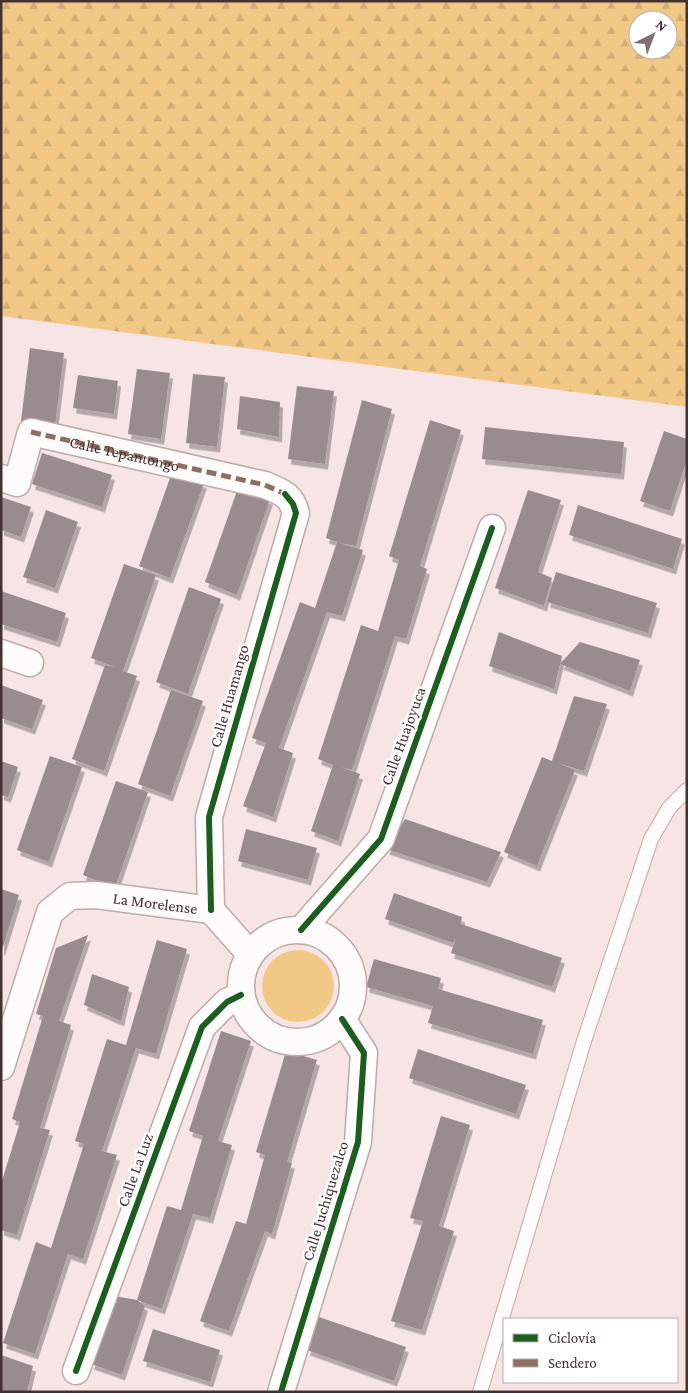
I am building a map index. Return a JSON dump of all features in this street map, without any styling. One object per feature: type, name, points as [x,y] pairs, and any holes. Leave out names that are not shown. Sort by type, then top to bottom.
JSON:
[{"type":"street","name":"Calle Tepantongo","points":[[1,478],[18,483],[30,432],[265,485],[285,494]]},
{"type":"street","name":"Calle Huamango","points":[[211,910],[209,817],[296,513],[293,504],[285,494]]},
{"type":"street","name":"Calle Huajoyuca","points":[[301,930],[381,839],[492,528]]},
{"type":"street","points":[[1,653],[30,662]]},
{"type":"street","name":"La Morelense","points":[[1,1067],[50,912],[70,896],[96,895],[211,910],[250,954]]},
{"type":"street","points":[[301,930],[316,933],[334,943],[346,958],[353,976],[353,994],[347,1011],[338,1025],[323,1036],[306,1042],[289,1042],[272,1036],[257,1026],[246,1012],[241,995],[241,975],[250,954],[260,942],[278,932],[301,930]]},
{"type":"street","name":"Calle La Luz","points":[[76,1372],[202,1027],[227,1002],[241,995]]},
{"type":"street","name":"Calle Juchiquezalco","points":[[281,1392],[358,1142],[364,1053],[342,1019]]},
{"type":"lane","points":[[480,1392],[584,1042],[651,839],[669,808],[687,790]]},
{"type":"green space","points":[[1,1],[687,1],[687,407],[1,316]]},
{"type":"green space","points":[[298,950],[318,956],[328,966],[334,986],[328,1006],[318,1016],[298,1022],[278,1016],[268,1006],[262,986],[268,966],[278,956]]},
{"type":"building","points":[[30,348],[64,353],[55,425],[21,421]]},
{"type":"building","points":[[137,369],[170,373],[161,439],[128,434]]},
{"type":"building","points":[[193,374],[225,377],[217,447],[186,443]]},
{"type":"building","points":[[78,375],[118,381],[114,414],[73,408]]},
{"type":"building","points":[[297,386],[334,391],[325,464],[288,459]]},
{"type":"building","points":[[240,396],[280,402],[279,437],[237,429]]},
{"type":"building","points":[[362,400],[392,409],[356,546],[339,543],[363,550],[342,616],[327,612],[279,748],[293,753],[273,817],[243,806],[266,743],[252,738],[300,602],[315,608],[337,542],[326,538]]},
{"type":"building","points":[[430,420],[461,430],[420,566],[427,569],[406,639],[395,636],[352,770],[341,767],[360,774],[338,841],[311,831],[333,765],[318,759],[361,625],[378,631],[399,560],[389,556]]},
{"type":"building","points":[[485,427],[624,442],[621,474],[482,459]]},
{"type":"building","points":[[664,431],[687,439],[687,459],[670,511],[640,501]]},
{"type":"building","points":[[42,453],[112,475],[102,507],[32,484]]},
{"type":"building","points":[[172,472],[204,483],[170,578],[139,566]]},
{"type":"building","points":[[238,488],[270,499],[237,595],[205,582]]},
{"type":"building","points":[[528,490],[561,500],[538,572],[552,578],[544,606],[495,588]]},
{"type":"building","points":[[1,497],[31,507],[21,537],[1,530]]},
{"type":"building","points":[[578,505],[682,539],[673,569],[569,535]]},
{"type":"building","points":[[46,510],[78,522],[55,588],[23,577]]},
{"type":"building","points":[[124,564],[156,575],[123,671],[137,676],[104,771],[72,759],[105,665],[115,667],[91,658]]},
{"type":"building","points":[[556,572],[657,603],[648,633],[547,602]]},
{"type":"building","points":[[189,587],[221,599],[188,694],[156,682]]},
{"type":"building","points":[[1,591],[66,613],[57,642],[1,624]]},
{"type":"building","points":[[499,632],[562,656],[554,689],[489,666]]},
{"type":"building","points":[[580,642],[640,660],[630,691],[560,664]]},
{"type":"building","points":[[1,685],[43,700],[32,729],[1,718]]},
{"type":"building","points":[[171,690],[203,701],[170,796],[138,784]]},
{"type":"building","points":[[574,696],[607,704],[584,771],[558,763],[575,770],[537,866],[504,852],[542,757],[552,761]]},
{"type":"building","points":[[50,756],[82,767],[49,862],[17,850]]},
{"type":"building","points":[[1,761],[18,767],[8,797],[1,795]]},
{"type":"building","points":[[116,781],[148,792],[115,888],[83,875]]},
{"type":"building","points":[[405,819],[501,852],[487,882],[386,849]]},
{"type":"building","points":[[246,829],[317,848],[308,880],[238,861]]},
{"type":"building","points":[[1,889],[19,895],[2,950],[1,950]]},
{"type":"building","points":[[394,893],[462,917],[461,924],[562,958],[552,987],[451,953],[456,938],[453,943],[385,919]]},
{"type":"building","points":[[88,935],[59,1021],[71,1025],[40,1128],[50,1130],[17,1235],[1,1230],[1,1184],[20,1122],[12,1119],[43,1016],[36,1014],[56,948]]},
{"type":"building","points":[[157,940],[187,949],[156,1054],[136,1048],[102,1151],[117,1155],[83,1259],[68,1254],[35,1354],[3,1343],[36,1242],[51,1248],[84,1144],[75,1141],[107,1039],[126,1045]]},
{"type":"building","points":[[374,959],[441,978],[438,989],[543,1020],[533,1054],[428,1023],[433,1006],[366,987]]},
{"type":"building","points":[[92,974],[129,987],[121,1021],[84,1005]]},
{"type":"building","points":[[221,1031],[251,1041],[218,1141],[232,1145],[210,1218],[193,1214],[162,1309],[137,1300],[167,1206],[181,1210],[203,1136],[189,1131]]},
{"type":"building","points":[[418,1049],[526,1085],[516,1114],[409,1078]]},
{"type":"building","points":[[286,1051],[317,1060],[287,1162],[292,1163],[272,1234],[265,1231],[229,1331],[200,1321],[236,1221],[246,1224],[265,1155],[256,1152]]},
{"type":"building","points":[[441,1116],[470,1125],[439,1226],[454,1231],[422,1330],[391,1321],[423,1221],[410,1218]]},
{"type":"building","points":[[114,1296],[137,1300],[145,1306],[122,1375],[91,1364]]},
{"type":"building","points":[[319,1317],[406,1347],[394,1381],[307,1350]]},
{"type":"building","points":[[153,1329],[220,1350],[210,1382],[143,1361]]},
{"type":"building","points":[[1,1355],[33,1366],[27,1392],[1,1392]]},
{"type":"marked path","points":[[31,432],[265,485],[285,494]]},
{"type":"cycle path","points":[[211,910],[209,817],[296,513],[293,504],[285,494]]},
{"type":"cycle path","points":[[301,930],[381,839],[492,528]]},
{"type":"cycle path","points":[[76,1371],[202,1027],[227,1002],[241,995]]},
{"type":"cycle path","points":[[281,1392],[358,1142],[364,1053],[342,1019]]}]
